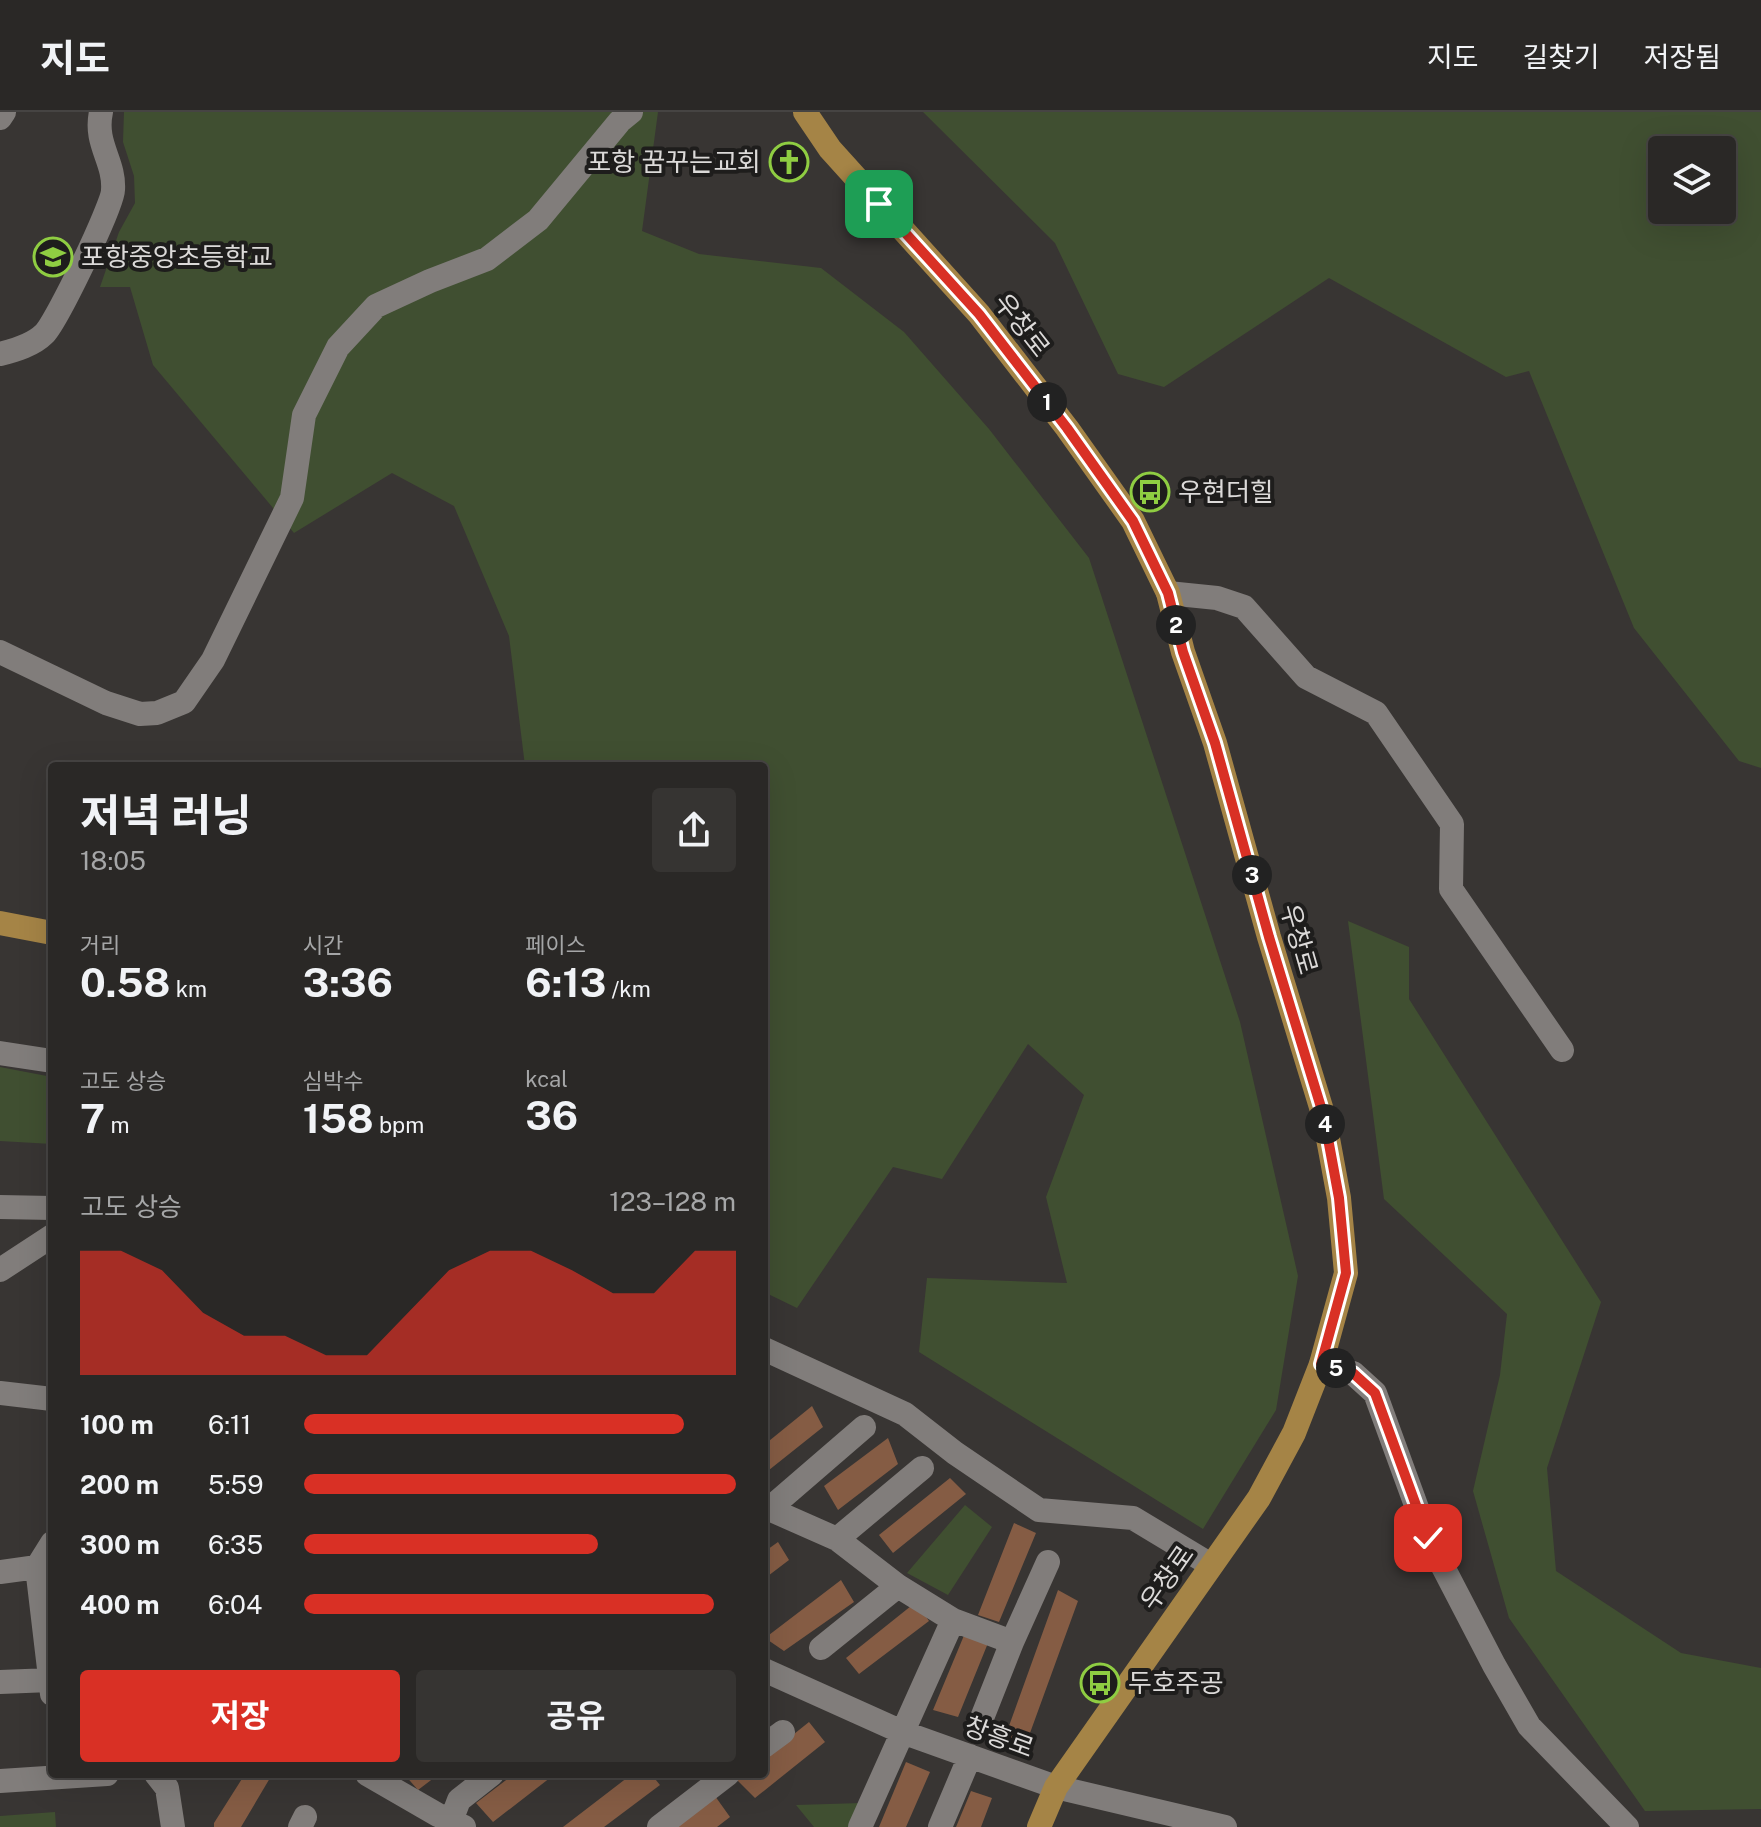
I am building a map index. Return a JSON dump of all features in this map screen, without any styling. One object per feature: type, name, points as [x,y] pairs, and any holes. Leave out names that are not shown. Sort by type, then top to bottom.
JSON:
[{"type":"main road","name":"우창로","points":[[805,112],[830,149],[979,314],[1067,428],[1133,521],[1168,593],[1183,652],[1215,743],[1269,937],[1324,1117],[1339,1198],[1346,1273],[1321,1364],[1294,1433],[1259,1498],[1056,1787],[1039,1827]]},
{"type":"main road","points":[[0,923],[48,932]]},
{"type":"street","points":[[0,118],[4,112]]},
{"type":"street","points":[[0,354],[27,346],[45,334],[59,314],[108,210],[114,188],[99,132],[101,112]]},
{"type":"street","points":[[0,652],[106,703],[140,714],[157,713],[184,702],[213,660],[292,498],[304,415],[338,347],[376,306],[487,259],[538,220],[620,121],[631,112]]},
{"type":"street","points":[[1168,593],[1217,598],[1244,607],[1306,677],[1376,713],[1452,824],[1451,889],[1562,1050]]},
{"type":"street","points":[[0,1053],[48,1060]]},
{"type":"street","points":[[0,1207],[48,1208]]},
{"type":"street","points":[[0,1270],[48,1239]]},
{"type":"street","points":[[768,1351],[905,1414],[955,1453],[1039,1510],[1133,1518],[1211,1565]]},
{"type":"street","points":[[1321,1364],[1353,1373],[1375,1393],[1428,1538],[1529,1726],[1627,1827]]},
{"type":"street","points":[[0,1393],[48,1399]]},
{"type":"street","points":[[768,1508],[864,1427]]},
{"type":"street","points":[[837,1539],[922,1468]]},
{"type":"street","points":[[768,1511],[837,1539],[898,1586],[953,1620],[1012,1642]]},
{"type":"street","points":[[48,1549],[37,1567],[48,1656]]},
{"type":"street","points":[[978,1728],[1048,1562]]},
{"type":"street","points":[[0,1572],[37,1567]]},
{"type":"street","points":[[821,1648],[898,1586]]},
{"type":"street","points":[[860,1827],[953,1620]]},
{"type":"street","name":"창흥로","points":[[768,1672],[902,1732],[1056,1787],[1220,1826]]},
{"type":"street","points":[[0,1682],[48,1680]]},
{"type":"street","points":[[940,1827],[970,1756]]},
{"type":"street","points":[[0,1781],[48,1776]]},
{"type":"street","points":[[159,1778],[167,1788],[173,1827]]},
{"type":"street","points":[[374,1778],[458,1824],[459,1800],[487,1778]]},
{"type":"street","points":[[659,1827],[723,1778]]},
{"type":"green space","points":[[124,112],[658,112],[642,231],[699,254],[821,268],[904,332],[989,429],[1089,558],[1240,1022],[1298,1276],[1276,1410],[1203,1529],[919,1352],[927,1278],[1067,1283],[1046,1197],[1084,1095],[1028,1044],[942,1179],[893,1167],[797,1308],[768,1294],[768,762],[525,762],[509,636],[454,506],[392,473],[294,533],[153,365],[130,287],[100,287],[119,232],[135,203],[134,176],[123,142]]},
{"type":"green space","points":[[923,112],[1761,112],[1761,768],[1739,761],[1634,628],[1529,371],[1506,377],[1329,278],[1164,387],[1118,374],[1055,243]]},
{"type":"green space","points":[[1348,921],[1409,947],[1409,999],[1601,1302],[1547,1468],[1556,1571],[1681,1653],[1761,1668],[1761,1809],[1645,1811],[1509,1618],[1473,1491],[1500,1375],[1507,1314],[1384,1199]]},
{"type":"green space","points":[[0,1067],[48,1076],[48,1144],[0,1141]]},
{"type":"green space","points":[[965,1505],[992,1527],[948,1595],[907,1573]]},
{"type":"green space","points":[[862,1803],[851,1827],[814,1827],[796,1805]]},
{"type":"green space","points":[[55,1812],[56,1827],[0,1827],[0,1816]]},
{"type":"building","points":[[812,1406],[823,1427],[768,1471],[768,1442]]},
{"type":"building","points":[[888,1438],[898,1464],[838,1510],[824,1486]]},
{"type":"building","points":[[950,1478],[966,1494],[893,1553],[879,1535]]},
{"type":"building","points":[[1014,1523],[1036,1533],[999,1622],[978,1615]]},
{"type":"building","points":[[778,1542],[789,1560],[768,1576],[768,1549]]},
{"type":"building","points":[[841,1580],[854,1602],[784,1651],[768,1640],[768,1636]]},
{"type":"building","points":[[1058,1590],[1078,1601],[1026,1744],[1005,1737]]},
{"type":"building","points":[[916,1602],[929,1621],[859,1674],[846,1658]]},
{"type":"building","points":[[965,1633],[988,1643],[958,1717],[933,1710]]},
{"type":"building","points":[[809,1722],[825,1742],[755,1798],[737,1780],[768,1778],[768,1755]]},
{"type":"building","points":[[906,1762],[930,1772],[906,1827],[879,1827]]},
{"type":"building","points":[[242,1778],[270,1778],[241,1827],[214,1827]]},
{"type":"building","points":[[408,1778],[434,1778],[418,1790]]},
{"type":"building","points":[[509,1778],[550,1778],[493,1822],[476,1803]]},
{"type":"building","points":[[627,1778],[654,1778],[660,1785],[604,1827],[563,1827]]},
{"type":"building","points":[[971,1791],[992,1798],[981,1827],[956,1827]]},
{"type":"building","points":[[715,1796],[730,1817],[717,1827],[675,1827]]},
{"type":"place","name":"포항 꿈꾸는교회","points":[[789,162]]},
{"type":"place","name":"포항중앙초등학교","points":[[53,257]]},
{"type":"place","name":"우현더힐","points":[[1150,492]]},
{"type":"place","name":"두호주공","points":[[1100,1683]]},
{"type":"route","points":[[879,204],[979,314],[1067,428],[1133,521],[1168,593],[1183,652],[1215,743],[1269,937],[1324,1117],[1339,1198],[1346,1273],[1321,1364],[1353,1373],[1375,1393],[1428,1538]]}]
